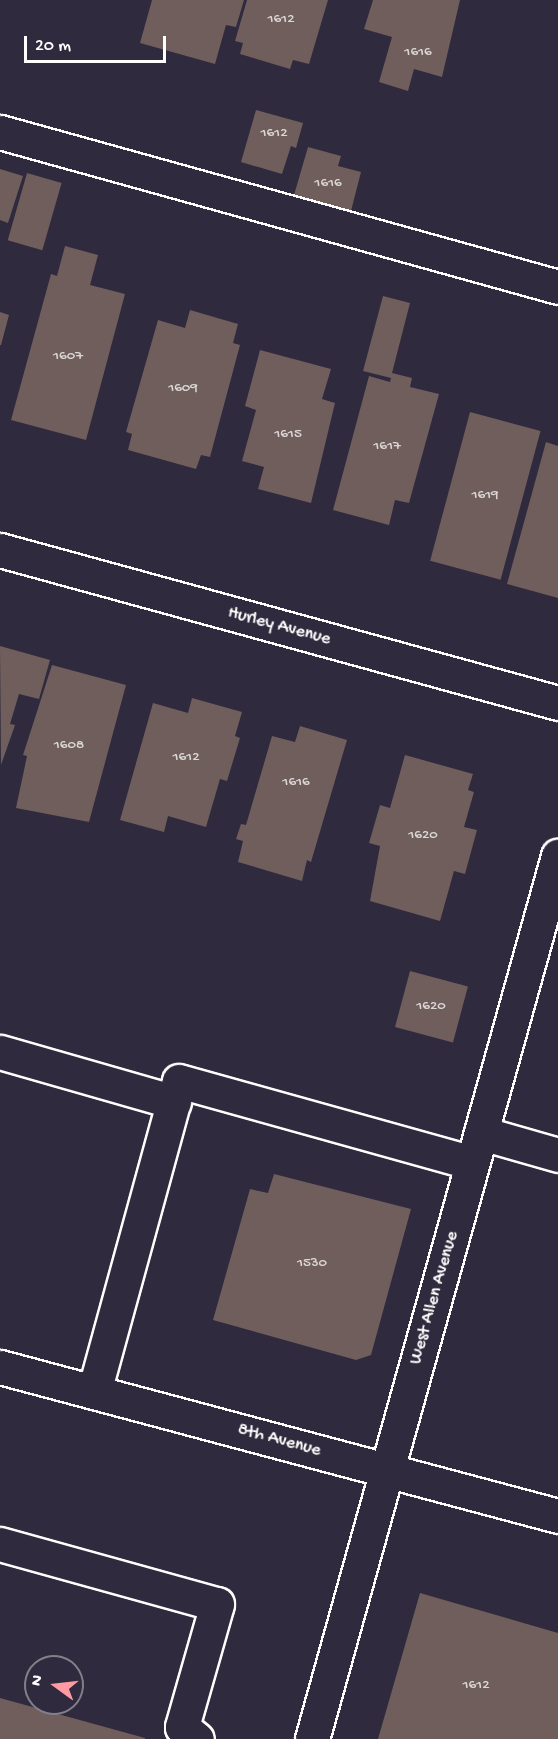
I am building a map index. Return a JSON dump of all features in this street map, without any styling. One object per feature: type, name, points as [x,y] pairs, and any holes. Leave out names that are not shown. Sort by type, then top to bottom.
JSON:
[{"type":"street","points":[[0,132],[558,287]]},
{"type":"street","name":"Hurley Avenue","points":[[0,550],[558,704]]},
{"type":"street","name":"West Allen Avenue","points":[[312,1739],[558,856]]},
{"type":"street","points":[[0,1052],[174,1102]]},
{"type":"street","points":[[94,1392],[179,1081],[477,1148],[558,1155]]},
{"type":"street","name":"8th Avenue","points":[[0,1367],[558,1515]]},
{"type":"street","points":[[0,1544],[217,1604],[182,1727],[197,1739]]},
{"type":"building","points":[[152,0],[244,0],[236,27],[226,25],[215,64],[140,43]]},
{"type":"building","points":[[247,0],[328,0],[309,64],[293,60],[290,69],[240,54],[243,43],[235,41]]},
{"type":"building","points":[[373,0],[460,0],[442,77],[414,69],[408,91],[379,82],[392,37],[364,29]]},
{"type":"building","points":[[256,110],[303,123],[296,148],[291,146],[282,174],[241,162]]},
{"type":"building","points":[[308,147],[341,156],[338,166],[361,172],[351,211],[294,195]]},
{"type":"building","points":[[0,169],[23,176],[8,223],[0,220]]},
{"type":"building","points":[[27,173],[62,183],[42,250],[8,240]]},
{"type":"building","points":[[65,246],[98,255],[90,285],[125,294],[86,440],[11,420],[51,274],[57,276]]},
{"type":"building","points":[[383,296],[410,303],[392,373],[412,378],[410,387],[439,394],[409,503],[395,500],[389,525],[333,510],[369,376],[390,382],[391,378],[363,371]]},
{"type":"building","points":[[190,310],[238,324],[233,343],[240,345],[210,457],[201,455],[196,469],[128,450],[132,434],[126,432],[158,320],[185,328]]},
{"type":"building","points":[[0,312],[9,315],[1,345],[0,345]]},
{"type":"building","points":[[260,350],[331,369],[322,399],[335,403],[311,503],[258,489],[264,467],[242,461],[256,410],[245,406]]},
{"type":"building","points":[[470,412],[541,431],[501,580],[430,561]]},
{"type":"building","points":[[546,442],[558,446],[558,598],[507,584]]},
{"type":"building","points":[[0,646],[50,660],[39,699],[19,694],[10,724],[15,725],[1,765]]},
{"type":"building","points":[[52,665],[126,685],[89,822],[16,808],[27,756],[23,755]]},
{"type":"building","points":[[192,698],[242,712],[235,736],[240,738],[227,781],[220,779],[206,827],[168,816],[164,832],[120,820],[153,703],[188,713]]},
{"type":"building","points":[[300,726],[347,740],[311,862],[307,860],[302,881],[238,862],[243,841],[236,839],[241,824],[246,825],[272,736],[295,742]]},
{"type":"building","points":[[405,755],[473,774],[468,790],[474,792],[464,827],[477,830],[465,874],[454,871],[440,921],[370,901],[380,846],[369,843],[380,805],[390,808]]},
{"type":"building","points":[[410,971],[468,987],[453,1043],[395,1027]]},
{"type":"building","points":[[274,1174],[411,1209],[371,1355],[356,1360],[213,1320],[250,1189],[268,1193]]},
{"type":"building","points":[[420,1593],[558,1633],[558,1739],[378,1739]]},
{"type":"building","points":[[0,1698],[24,1705],[24,1715],[62,1715],[145,1738],[145,1739],[0,1739]]}]
